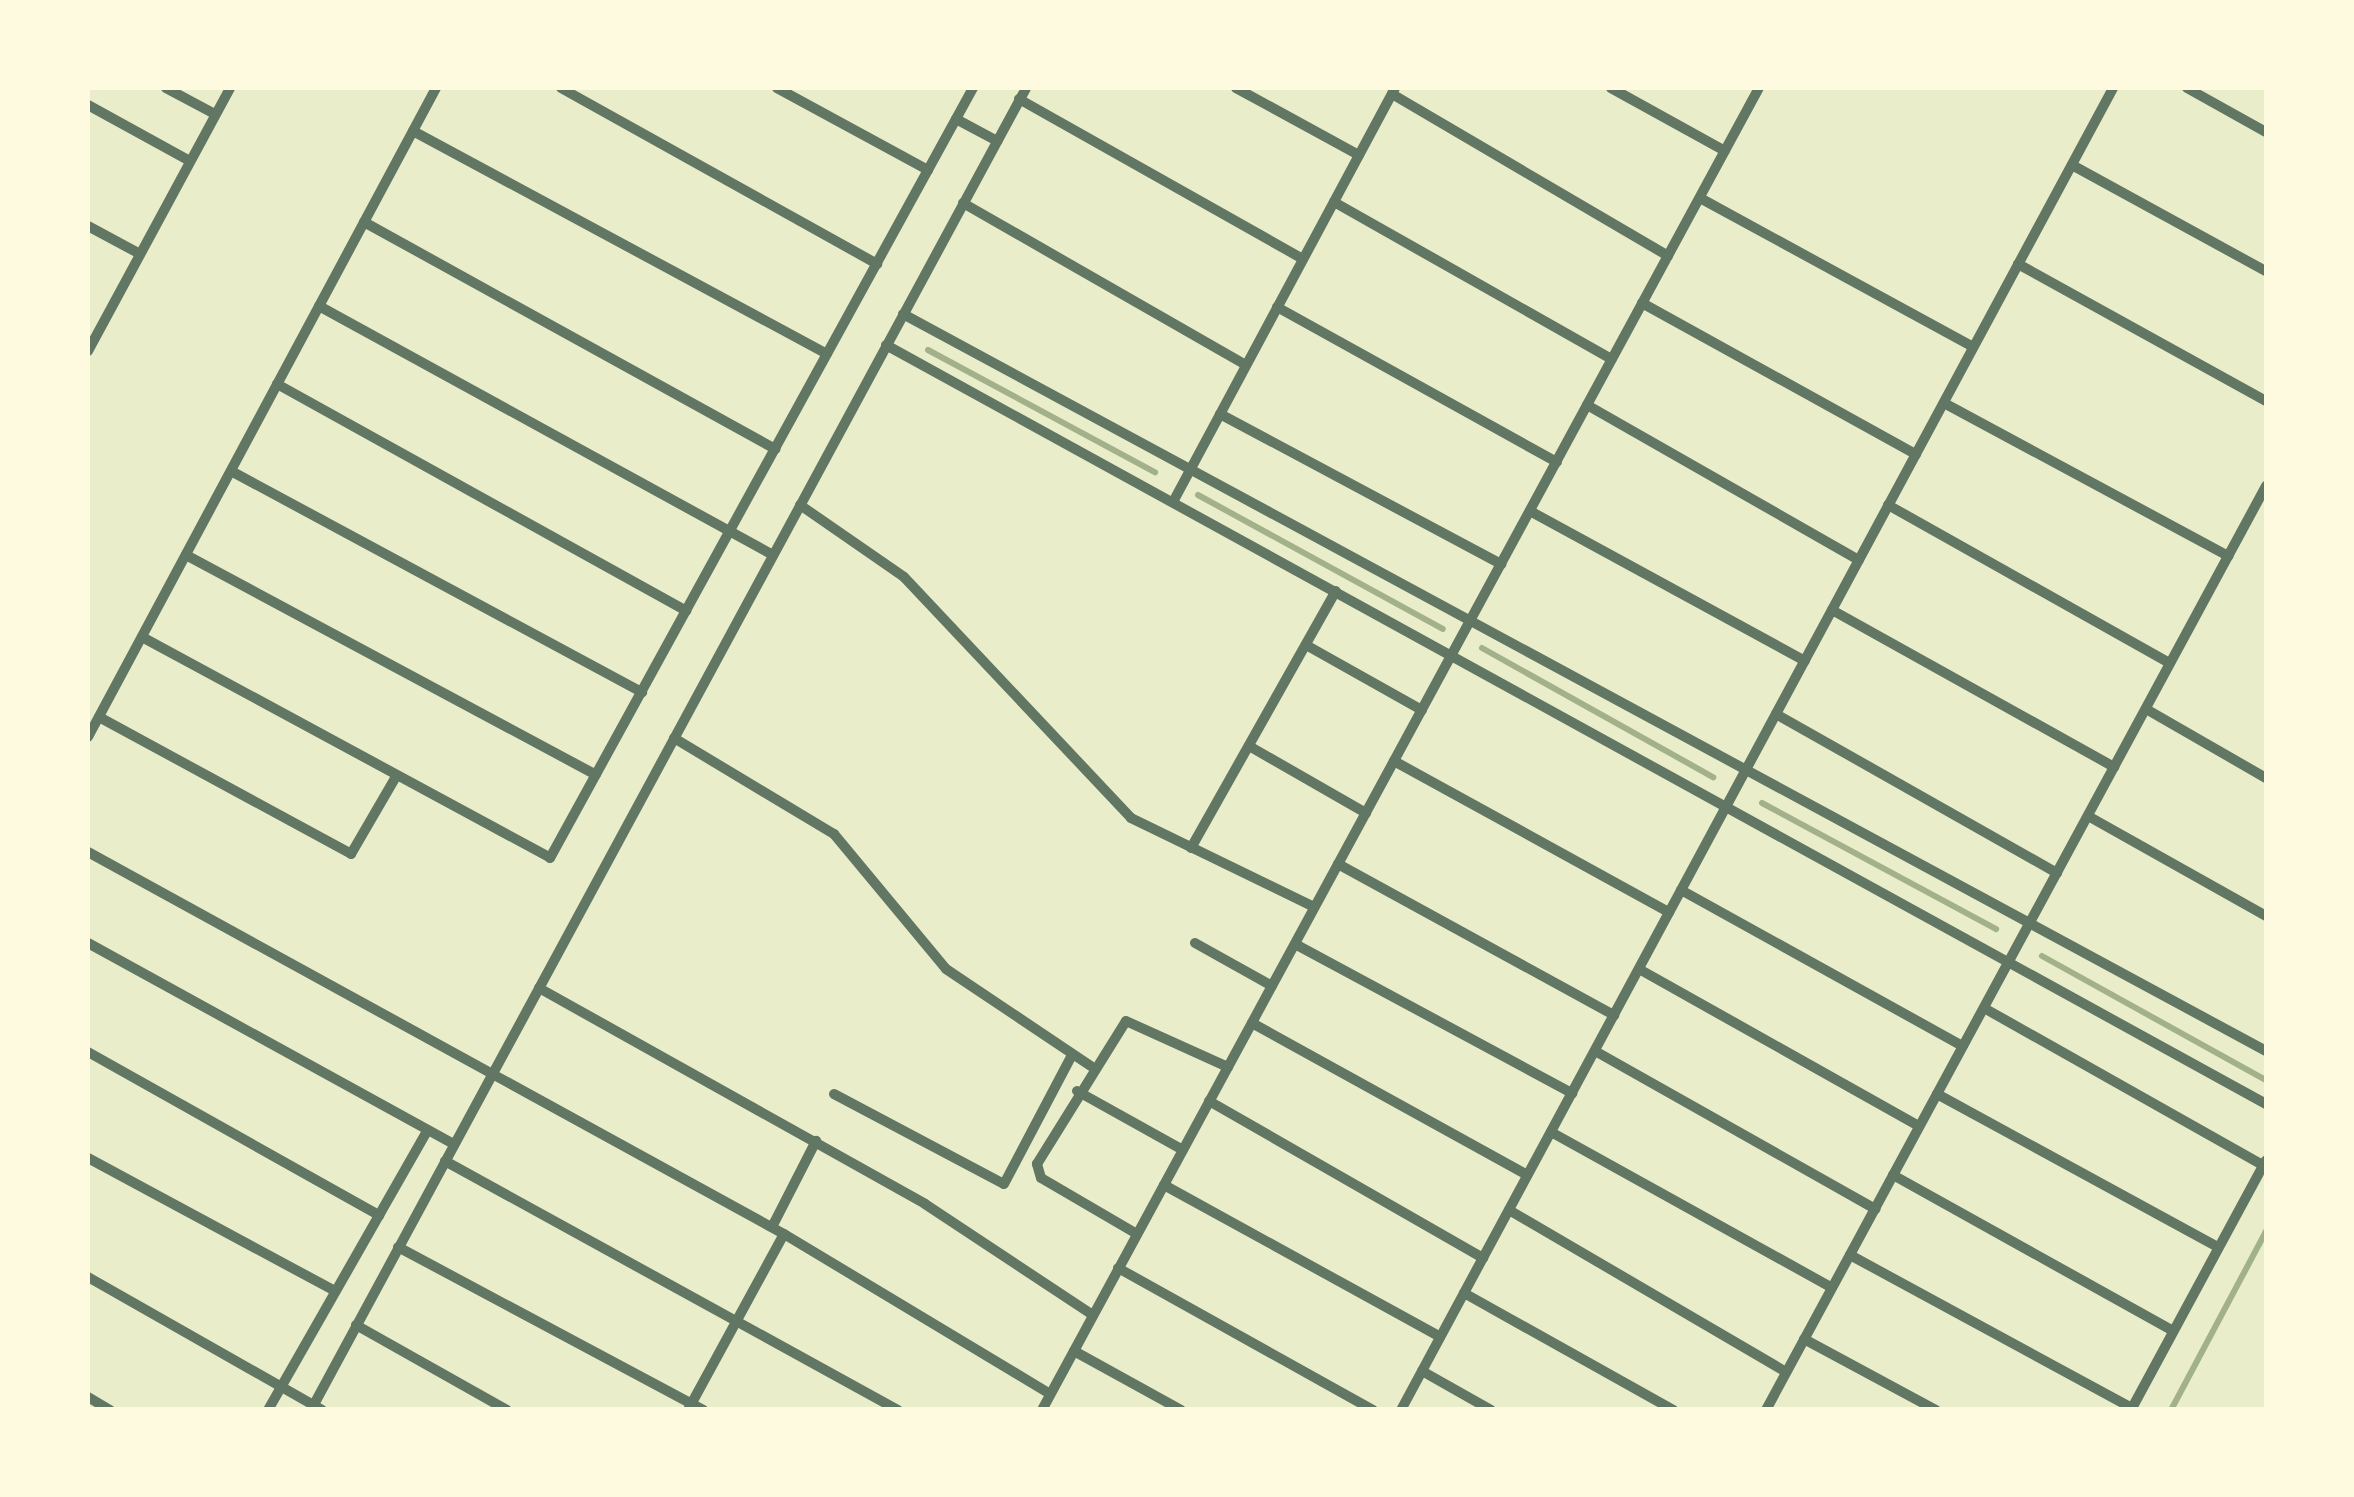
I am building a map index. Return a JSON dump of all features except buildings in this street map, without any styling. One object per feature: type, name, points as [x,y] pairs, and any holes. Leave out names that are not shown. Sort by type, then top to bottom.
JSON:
[{"type":"street","points":[[166,88],[216,114]]},
{"type":"street","points":[[89,347],[230,88]]},
{"type":"street","points":[[88,737],[436,88]]},
{"type":"street","points":[[561,88],[877,264]]},
{"type":"street","points":[[777,88],[928,170]]},
{"type":"street","points":[[142,637],[550,858],[973,88]]},
{"type":"street","points":[[88,1277],[282,1382],[315,1408],[398,1247],[1026,88]]},
{"type":"street","points":[[1236,88],[1359,155]]},
{"type":"street","points":[[1611,88],[1725,151]]},
{"type":"street","points":[[1042,1410],[1759,88]]},
{"type":"street","points":[[1401,1410],[2114,88]]},
{"type":"street","points":[[2186,88],[2266,132]]},
{"type":"street","points":[[1173,502],[1393,91],[1668,256]]},
{"type":"street","points":[[1020,99],[1303,258]]},
{"type":"street","points":[[88,106],[190,161]]},
{"type":"street","points":[[956,119],[997,141]]},
{"type":"street","points":[[413,131],[827,354]]},
{"type":"street","points":[[2072,165],[2266,271]]},
{"type":"street","points":[[1700,198],[1972,346]]},
{"type":"street","points":[[1334,202],[1612,359]]},
{"type":"street","points":[[962,203],[1246,365]]},
{"type":"street","points":[[364,222],[775,449]]},
{"type":"street","points":[[88,226],[140,254]]},
{"type":"street","points":[[2018,264],[2266,401]]},
{"type":"street","points":[[1642,303],[1916,454]]},
{"type":"street","points":[[319,306],[773,555]]},
{"type":"street","points":[[1277,307],[1556,462]]},
{"type":"street","points":[[903,314],[1744,773],[2266,1051]]},
{"type":"street","points":[[886,346],[1728,803],[2266,1104]]},
{"type":"street","points":[[278,384],[686,611]]},
{"type":"street","points":[[1944,402],[2228,556]]},
{"type":"street","points":[[1587,405],[1859,560]]},
{"type":"street","points":[[1220,414],[1500,564]]},
{"type":"street","points":[[231,471],[642,692]]},
{"type":"street","points":[[1766,1410],[2266,486]]},
{"type":"street","points":[[800,505],[874,554],[970,640],[1096,790],[1191,848],[1314,907]]},
{"type":"street","points":[[1888,505],[2170,663]]},
{"type":"street","points":[[1530,511],[1804,661]]},
{"type":"street","points":[[186,555],[596,775]]},
{"type":"street","points":[[1191,848],[1336,591]]},
{"type":"street","points":[[1832,610],[2114,766]]},
{"type":"street","points":[[1306,646],[1422,710]]},
{"type":"street","points":[[2146,709],[2266,778]]},
{"type":"street","points":[[1776,714],[2057,873]]},
{"type":"street","points":[[100,717],[351,854],[398,775]]},
{"type":"street","points":[[674,738],[834,834],[946,968],[1091,1066]]},
{"type":"street","points":[[1250,746],[1366,813]]},
{"type":"street","points":[[1394,760],[1669,912]]},
{"type":"street","points":[[2088,816],[2266,916]]},
{"type":"street","points":[[88,852],[772,1227],[1050,1394]]},
{"type":"street","points":[[1338,864],[1614,1016]]},
{"type":"street","points":[[1681,890],[1963,1046]]},
{"type":"street","points":[[88,943],[454,1144]]},
{"type":"street","points":[[1194,943],[1272,986]]},
{"type":"street","points":[[1294,944],[1572,1093]]},
{"type":"street","points":[[1639,968],[1919,1126]]},
{"type":"street","points":[[538,988],[816,1141],[1093,1315]]},
{"type":"street","points":[[1850,1255],[2132,1408],[2265,1162],[1984,1008]]},
{"type":"street","points":[[1137,1234],[1037,1172],[1077,1091],[1116,1027],[1139,1020],[1228,1067]]},
{"type":"street","points":[[1252,1023],[1527,1175]]},
{"type":"street","points":[[1595,1050],[1875,1209]]},
{"type":"street","points":[[88,1052],[379,1215]]},
{"type":"street","points":[[838,1096],[1004,1184],[1072,1055]]},
{"type":"street","points":[[1077,1091],[1183,1150]]},
{"type":"street","points":[[1937,1094],[2218,1247]]},
{"type":"street","points":[[1209,1102],[1483,1258]]},
{"type":"street","points":[[268,1410],[428,1130]]},
{"type":"street","points":[[1551,1132],[1832,1288]]},
{"type":"street","points":[[772,1227],[816,1141]]},
{"type":"street","points":[[88,1158],[335,1291]]},
{"type":"street","points":[[445,1161],[898,1410]]},
{"type":"street","points":[[1893,1175],[2172,1330]]},
{"type":"street","points":[[1164,1184],[1440,1337]]},
{"type":"street","points":[[1509,1210],[1786,1372]]},
{"type":"street","points":[[690,1406],[784,1234]]},
{"type":"street","points":[[398,1247],[703,1410]]},
{"type":"street","points":[[1118,1268],[1373,1410]]},
{"type":"street","points":[[1464,1293],[1673,1410]]},
{"type":"street","points":[[356,1325],[507,1410]]},
{"type":"street","points":[[1804,1339],[1936,1410]]},
{"type":"street","points":[[1074,1351],[1181,1410]]},
{"type":"street","points":[[1422,1371],[1491,1410]]},
{"type":"street","points":[[88,1397],[110,1410]]},
{"type":"waterway","points":[[928,350],[1155,472]]},
{"type":"waterway","points":[[1198,495],[1443,629]]},
{"type":"waterway","points":[[1482,648],[1713,777]]},
{"type":"waterway","points":[[1762,803],[1996,929]]},
{"type":"waterway","points":[[2042,956],[2266,1080]]},
{"type":"waterway","points":[[2171,1410],[2266,1231]]}]
